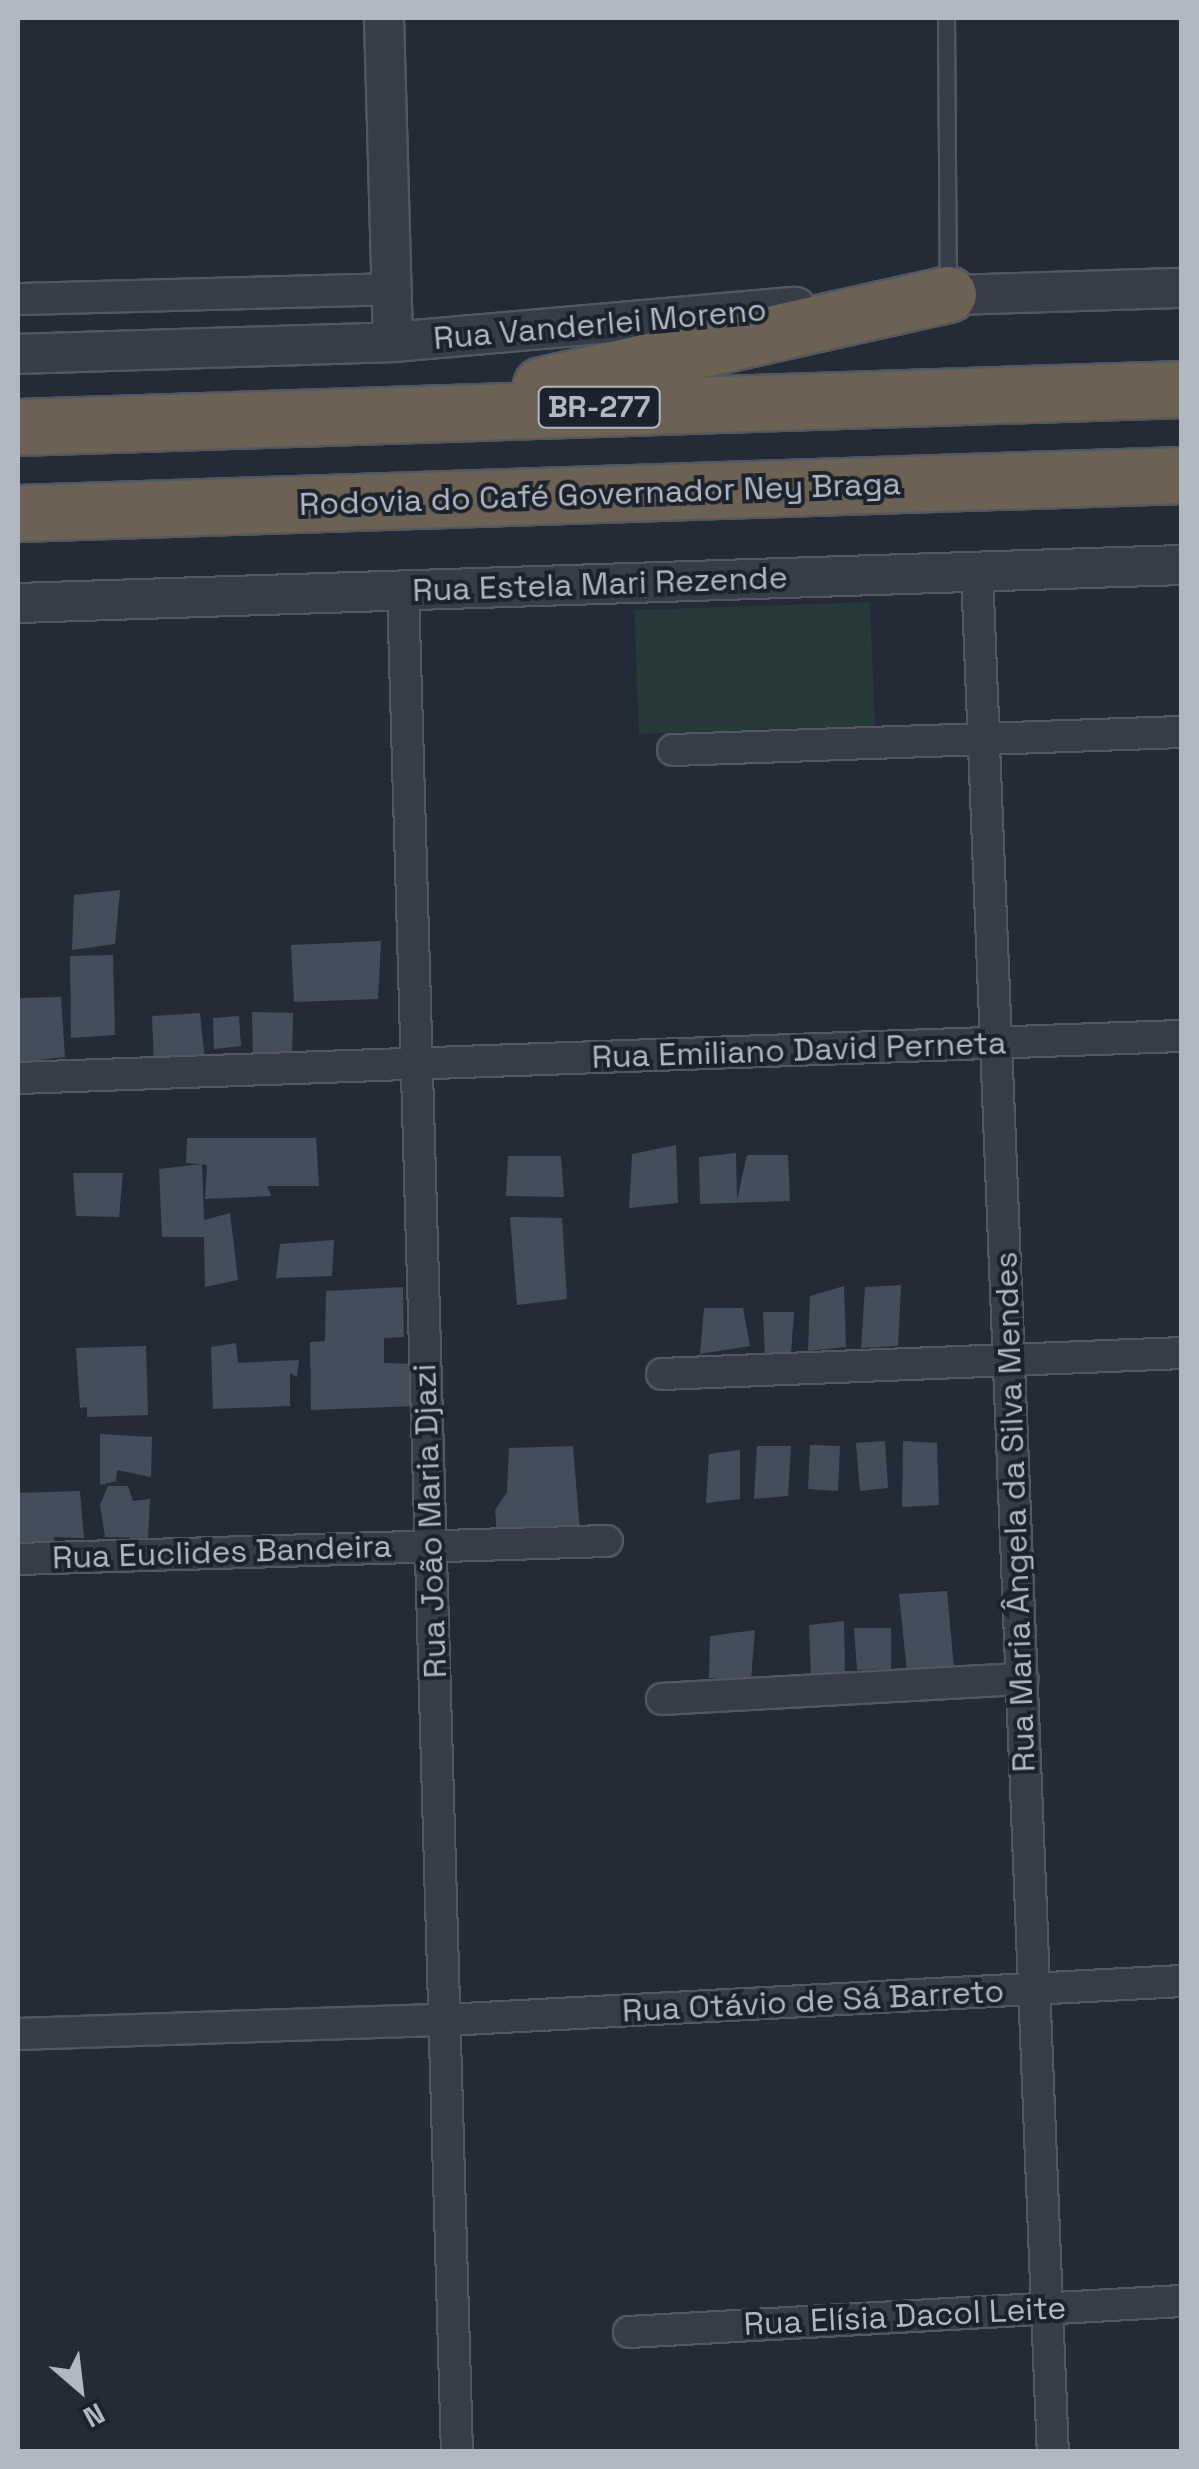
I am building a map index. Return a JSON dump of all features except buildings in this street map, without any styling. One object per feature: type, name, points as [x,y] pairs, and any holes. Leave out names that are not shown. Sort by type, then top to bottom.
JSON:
[{"type":"highway","points":[[416,413],[948,294]]},
{"type":"highway","name":"BR-277","points":[[18,427],[1182,389]]},
{"type":"highway","name":"Rodovia do Café Governador Ney Braga","points":[[18,513],[1182,476]]},
{"type":"street","points":[[384,18],[393,342]]},
{"type":"street","name":"Rua Vanderlei Moreno","points":[[18,354],[393,342],[948,294],[1182,288]]},
{"type":"street","points":[[18,299],[392,289]]},
{"type":"street","name":"Rua Estela Mari Rezende","points":[[18,603],[1182,566]]},
{"type":"street","name":"Rua Maria Ângela da Silva Mendes","points":[[978,572],[1053,2452]]},
{"type":"street","name":"Rua João Maria Djazi","points":[[403,590],[458,2452]]},
{"type":"street","points":[[672,750],[1182,732]]},
{"type":"street","name":"Rua Emiliano David Perneta","points":[[18,1078],[1182,1036]]},
{"type":"street","points":[[662,1374],[1182,1353]]},
{"type":"street","name":"Rua Euclides Bandeira","points":[[18,1559],[607,1540]]},
{"type":"street","points":[[662,1699],[1022,1679]]},
{"type":"street","name":"Rua Otávio de Sá Barreto","points":[[18,2034],[445,2020],[1182,1981]]},
{"type":"street","name":"Rua Elísia Dacol Leite","points":[[629,2332],[1182,2301]]},
{"type":"lane","points":[[946,18],[948,294]]},
{"type":"shaded area","points":[[870,602],[875,726],[639,734],[634,610]]}]
